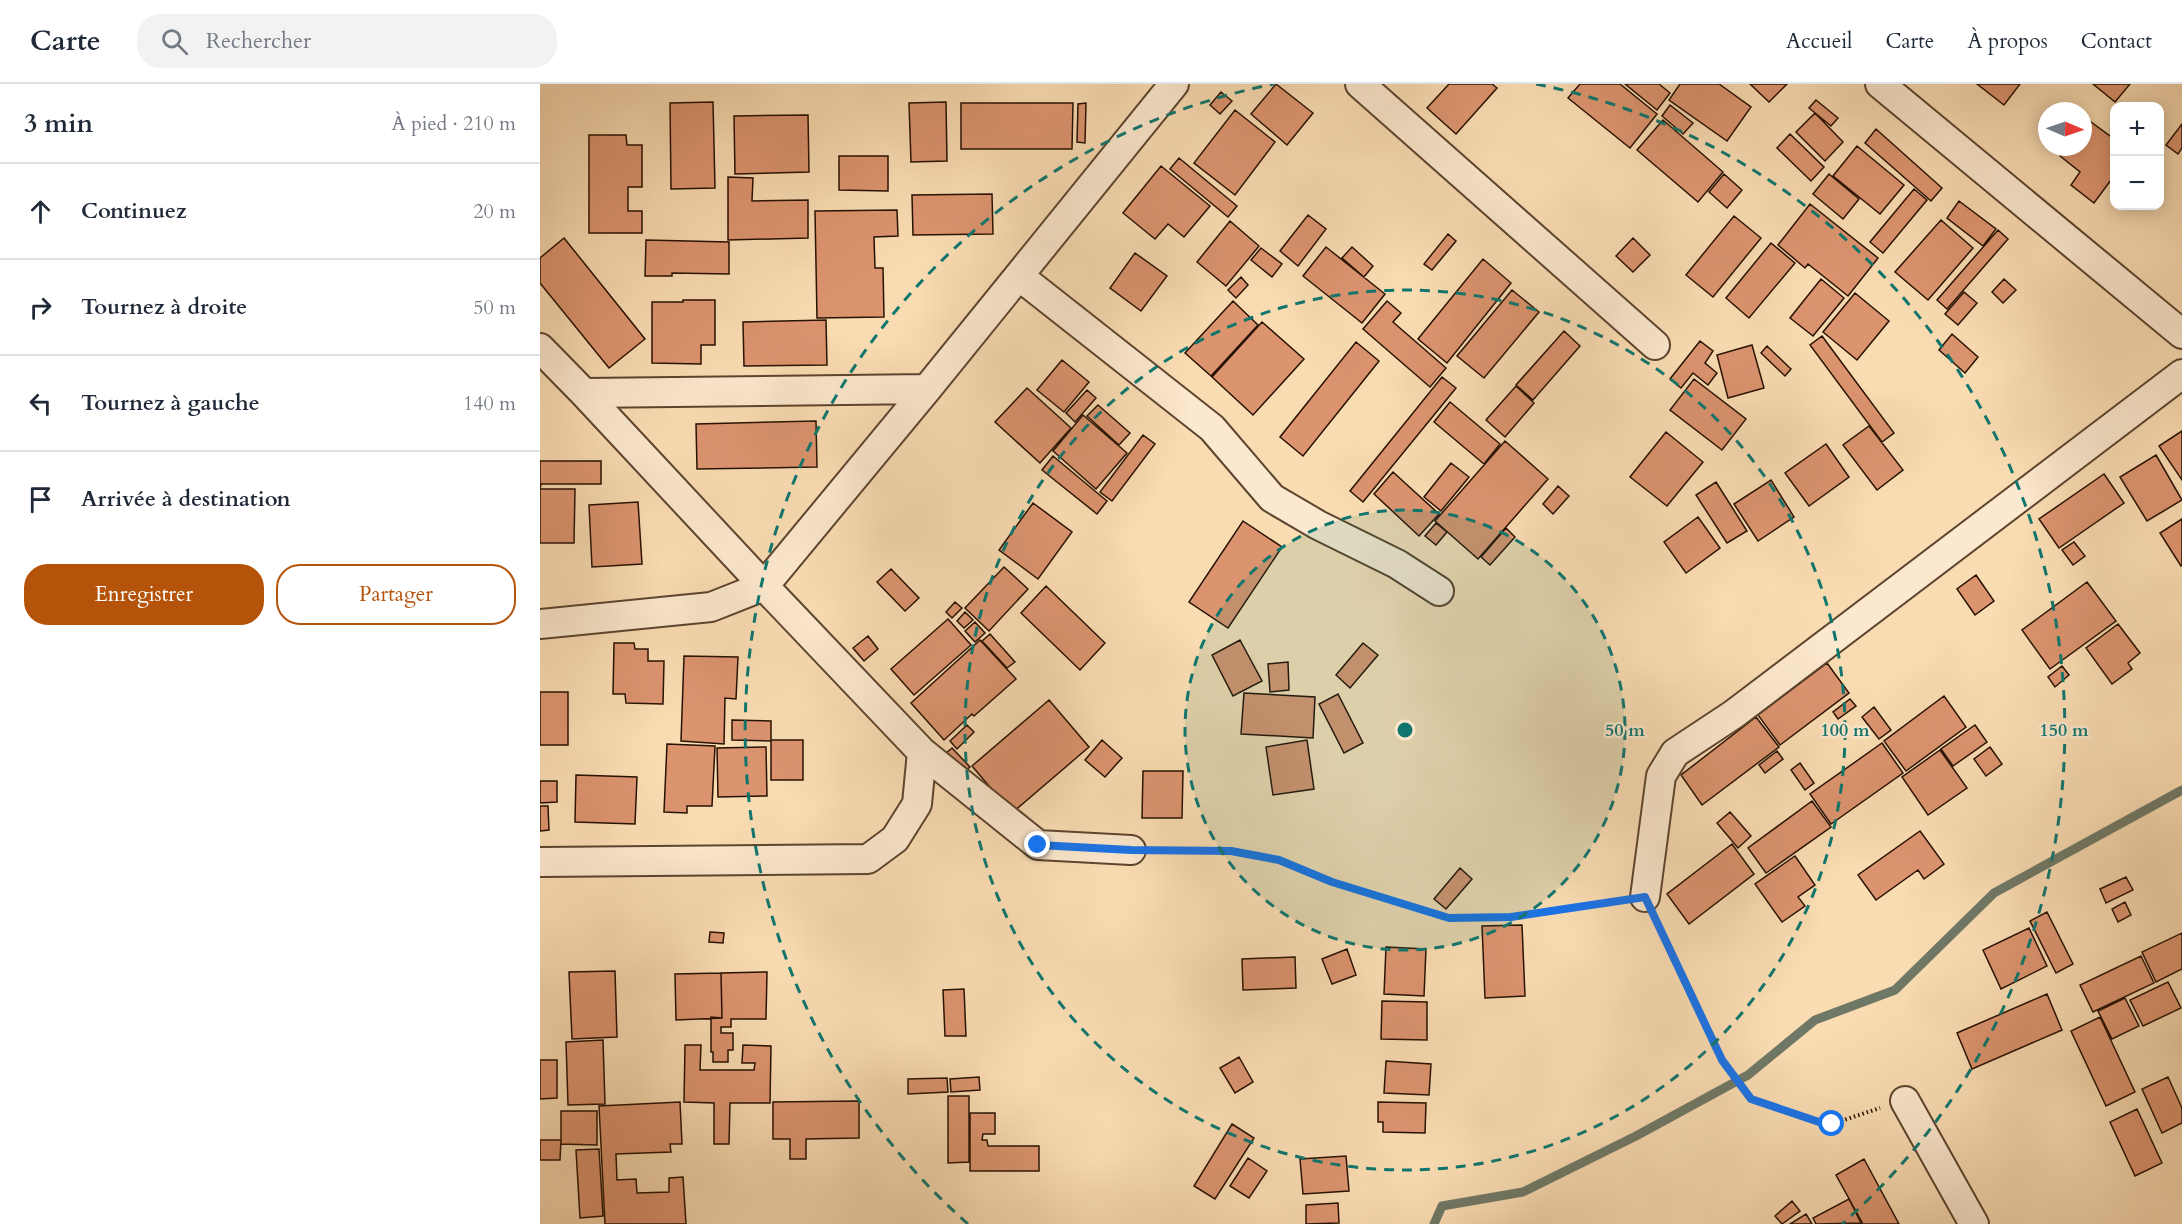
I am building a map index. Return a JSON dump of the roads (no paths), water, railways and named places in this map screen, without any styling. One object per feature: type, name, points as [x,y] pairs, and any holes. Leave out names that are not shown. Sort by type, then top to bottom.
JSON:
[{"type":"street","points":[[540,624],[711,608],[764,586],[1174,84]]},
{"type":"street","points":[[1360,84],[1655,345]]},
{"type":"street","points":[[1880,84],[2182,334]]},
{"type":"street","points":[[1019,276],[1212,428],[1272,498],[1318,525],[1398,564],[1439,591]]},
{"type":"street","points":[[540,348],[922,752],[1038,845],[1131,850]]},
{"type":"street","points":[[1645,897],[1661,776],[1676,753],[1734,714],[2182,374]]},
{"type":"street","points":[[584,393],[927,389]]},
{"type":"street","points":[[540,862],[868,860],[895,838],[917,804],[922,752]]},
{"type":"street","points":[[1905,1101],[1974,1224]]},
{"type":"waterway","points":[[1434,1224],[1442,1206],[1523,1192],[1636,1136],[1748,1075],[1815,1020],[1895,990],[1994,893],[2182,790]]}]
